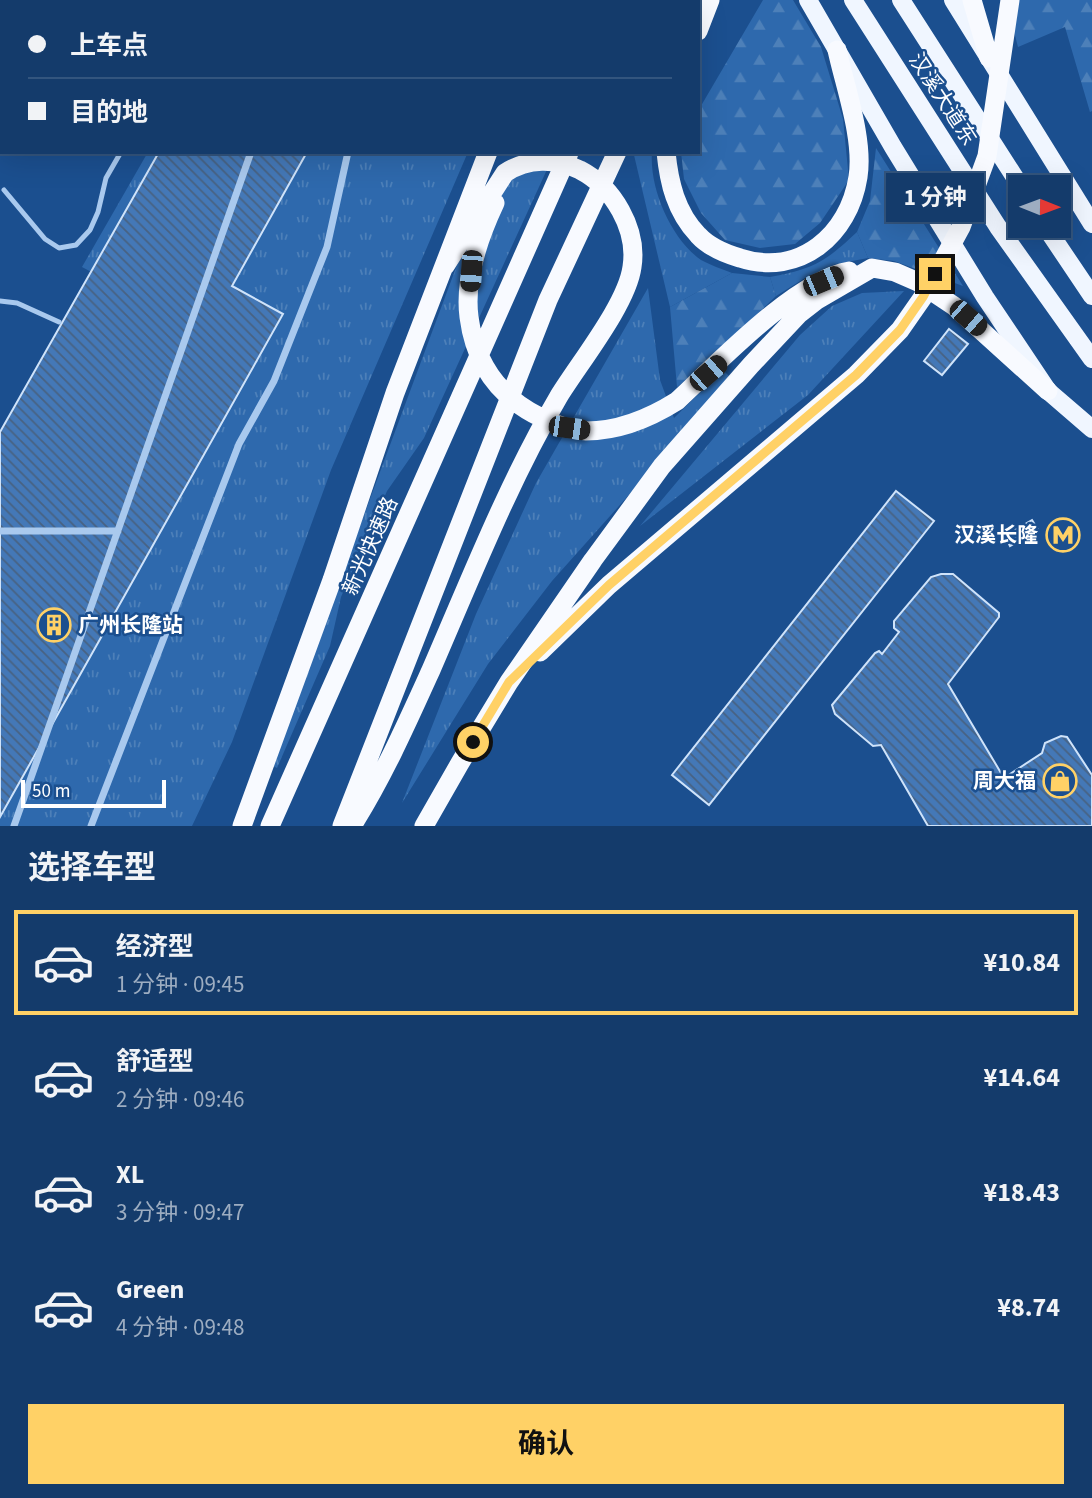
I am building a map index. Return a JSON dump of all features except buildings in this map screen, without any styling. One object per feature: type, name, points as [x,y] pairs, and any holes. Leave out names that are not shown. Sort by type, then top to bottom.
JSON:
[{"type":"highway","points":[[700,26],[710,0]]},
{"type":"highway","points":[[971,0],[989,58]]},
{"type":"highway","points":[[509,682],[609,585],[856,375],[900,330],[923,297],[961,228],[986,156],[1010,0]]},
{"type":"highway","points":[[666,154],[668,179],[683,216],[700,237],[728,254],[752,262],[774,263],[811,253],[833,236],[851,207],[859,175],[858,142],[837,50]]},
{"type":"highway","points":[[242,826],[332,580],[395,393],[487,154]]},
{"type":"highway","points":[[520,154],[492,210],[471,271],[468,314],[482,361],[499,388],[514,402],[552,423],[586,431],[645,419],[660,412],[677,401],[776,310],[823,281],[845,272],[872,268],[895,272],[918,282],[954,306],[1048,391]]},
{"type":"highway","name":"新光快速路","points":[[270,826],[568,154]]},
{"type":"highway","points":[[341,826],[548,300],[616,154]]},
{"type":"highway","points":[[352,826],[367,803],[414,708],[527,455],[560,395],[612,315],[632,268],[633,252],[621,208],[609,192],[586,173],[570,165],[548,161],[531,162],[515,166],[505,173],[445,267]]},
{"type":"highway","points":[[424,826],[509,682],[593,560],[680,446],[799,314],[817,300],[872,268]]},
{"type":"main road","points":[[808,0],[893,147],[978,285],[1048,391],[1092,429]]},
{"type":"main road","name":"汉溪大道东","points":[[853,0],[998,227],[1092,359]]},
{"type":"main road","name":"汉溪大道东","points":[[901,0],[1013,175]]},
{"type":"main road","points":[[953,0],[1092,225]]},
{"type":"main road","points":[[1053,238],[1092,296]]},
{"type":"street","points":[[14,826],[250,154]]},
{"type":"street","points":[[92,826],[239,444],[274,381],[327,247],[348,154]]},
{"type":"street","points":[[0,531],[118,531]]},
{"type":"lane","points":[[4,190],[44,239],[59,247],[76,244],[90,230],[98,212],[106,178],[120,154]]},
{"type":"lane","points":[[0,301],[17,303],[58,322]]},
{"type":"green space","points":[[763,0],[793,0],[821,47],[843,119],[849,180],[820,223],[795,244],[760,248],[725,240],[701,213],[684,179],[681,154],[700,154],[700,108]]},
{"type":"green space","points":[[1006,0],[1092,0],[1092,111],[1090,112],[1065,27],[1018,47]]},
{"type":"green space","points":[[876,148],[963,286],[894,261],[868,258],[857,232],[870,201]]},
{"type":"green space","points":[[147,154],[467,154],[331,470],[232,742],[192,826],[0,826],[0,505],[148,302],[82,267]]},
{"type":"green space","points":[[526,154],[554,154],[424,438],[387,491],[341,597],[330,646],[277,768],[271,765],[457,265]]},
{"type":"green space","points":[[652,154],[658,196],[680,239],[701,260],[732,273],[670,307],[634,155]]},
{"type":"green space","points":[[857,232],[868,258],[836,264],[805,278],[776,296],[770,277],[818,263]]},
{"type":"green space","points":[[732,273],[770,277],[776,296],[713,357],[677,387],[670,307]]},
{"type":"green space","points":[[648,288],[660,380],[674,418],[723,370],[729,376],[652,469],[552,581],[488,664],[402,803],[476,614],[536,483]]},
{"type":"green space","points":[[904,291],[808,395],[640,526],[800,335],[832,306],[862,293]]},
{"type":"place","name":"汉溪长隆","points":[[1063,535]]},
{"type":"place","name":"广州长隆站","points":[[54,625]]},
{"type":"place","name":"周大福","points":[[1060,781]]},
{"type":"route","points":[[473,742],[509,682],[609,585],[856,375],[900,330],[935,274]]}]
